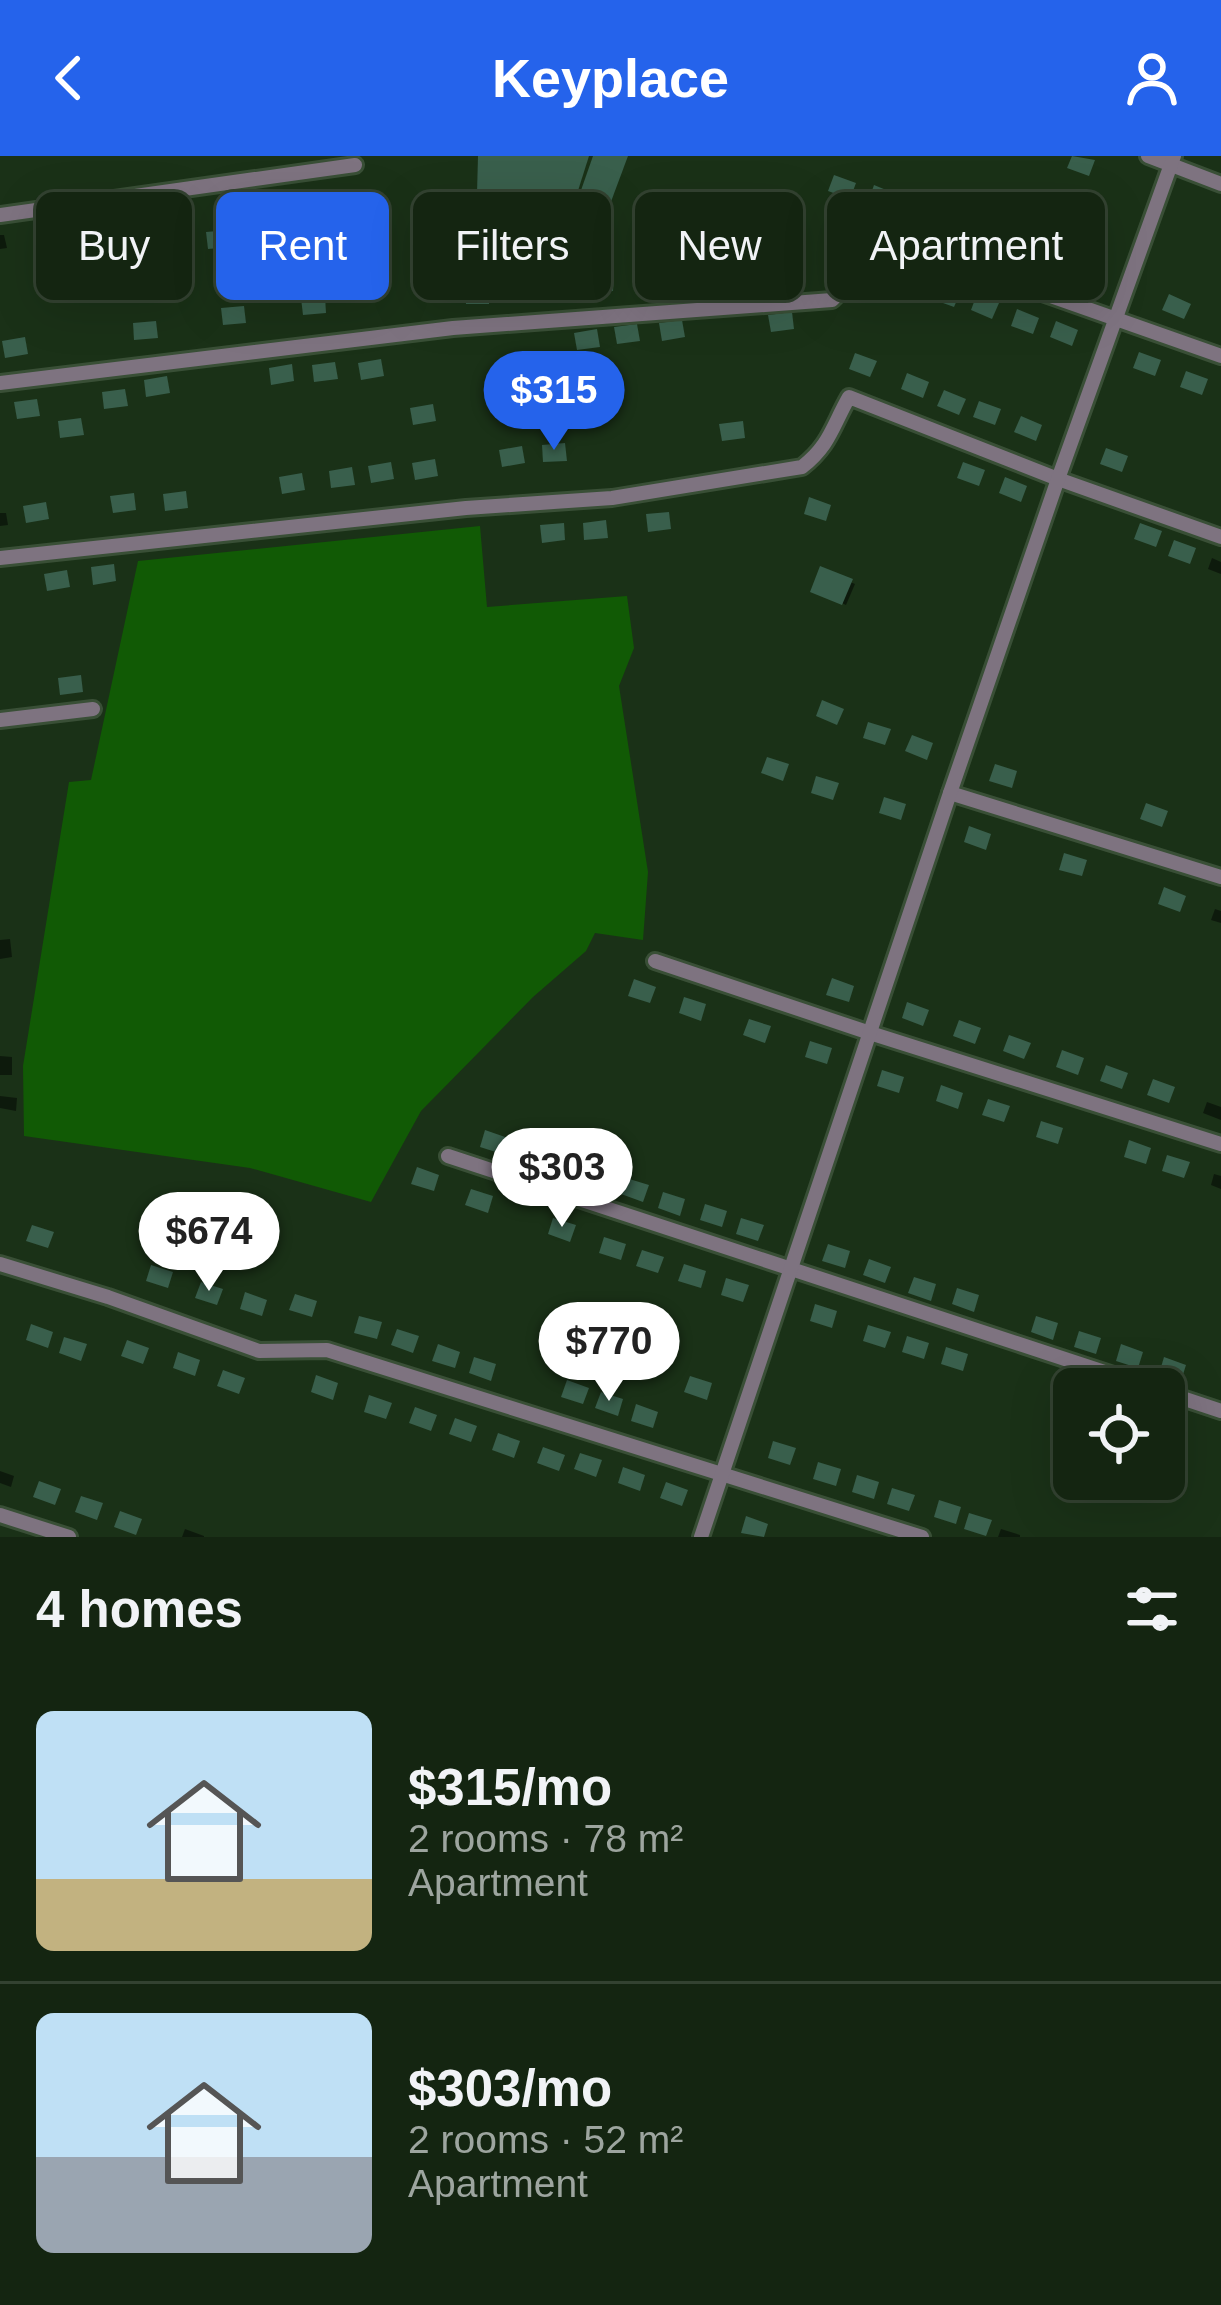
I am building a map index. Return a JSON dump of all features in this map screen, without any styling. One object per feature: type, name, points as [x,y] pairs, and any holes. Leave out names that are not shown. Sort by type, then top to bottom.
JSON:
[{"type":"street","points":[[1148,156],[1172,160],[1221,184]]},
{"type":"street","points":[[701,1537],[950,794],[1172,160]]},
{"type":"street","points":[[0,215],[355,165]]},
{"type":"street","points":[[0,383],[453,328],[832,299],[850,282],[872,233],[1221,356]]},
{"type":"street","points":[[0,558],[466,508],[612,498],[802,467],[824,450],[850,398],[1221,537]]},
{"type":"street","points":[[0,720],[93,709]]},
{"type":"street","points":[[950,794],[1221,877]]},
{"type":"street","points":[[656,961],[1221,1144]]},
{"type":"street","points":[[448,1156],[1094,1368]]},
{"type":"street","points":[[0,1264],[259,1351],[327,1350],[922,1537]]},
{"type":"street","points":[[1185,1399],[1221,1411]]},
{"type":"street","points":[[0,1515],[69,1537]]},
{"type":"green space","points":[[480,526],[487,607],[627,596],[634,648],[619,686],[648,872],[643,940],[595,933],[586,951],[533,997],[421,1111],[371,1202],[250,1168],[24,1136],[23,1066],[69,782],[91,780],[138,561]]},
{"type":"building","points":[[478,156],[589,156],[578,192],[477,192]]},
{"type":"building","points":[[593,156],[628,156],[611,202],[611,192],[580,192]]},
{"type":"building","points":[[1072,156],[1095,160],[1089,176],[1067,168]]},
{"type":"building","points":[[834,175],[856,183],[853,192],[828,191]]},
{"type":"building","points":[[216,231],[216,248],[208,249],[206,232]]},
{"type":"building","points":[[1169,294],[1191,304],[1184,319],[1162,310]]},
{"type":"building","points":[[301,300],[325,300],[326,313],[303,315]]},
{"type":"building","points":[[466,300],[489,300],[489,304],[466,304]]},
{"type":"building","points":[[975,300],[999,303],[992,319],[971,310]]},
{"type":"building","points":[[244,306],[246,323],[223,325],[221,308]]},
{"type":"building","points":[[1017,309],[1039,318],[1033,334],[1011,326]]},
{"type":"building","points":[[792,312],[794,329],[771,332],[768,315]]},
{"type":"building","points":[[682,320],[685,337],[662,341],[659,323]]},
{"type":"building","points":[[156,321],[158,338],[134,340],[133,323]]},
{"type":"building","points":[[1056,321],[1078,330],[1072,346],[1050,337]]},
{"type":"building","points":[[637,324],[640,341],[617,344],[614,327]]},
{"type":"building","points":[[597,329],[600,347],[577,350],[574,333]]},
{"type":"building","points":[[25,337],[28,354],[5,358],[2,341]]},
{"type":"building","points":[[1139,352],[1161,360],[1155,376],[1133,368]]},
{"type":"building","points":[[855,353],[877,361],[870,377],[849,369]]},
{"type":"building","points":[[381,359],[384,376],[361,380],[358,363]]},
{"type":"building","points":[[335,362],[338,379],[314,382],[312,365]]},
{"type":"building","points":[[292,364],[294,381],[271,385],[269,368]]},
{"type":"building","points":[[1186,371],[1208,379],[1202,395],[1180,387]]},
{"type":"building","points":[[517,373],[519,390],[496,393],[494,376]]},
{"type":"building","points":[[907,373],[929,382],[923,398],[901,389]]},
{"type":"building","points":[[167,376],[170,393],[146,397],[144,380]]},
{"type":"building","points":[[552,377],[555,394],[532,397],[529,380]]},
{"type":"building","points":[[125,389],[128,406],[104,409],[102,392]]},
{"type":"building","points":[[944,390],[966,399],[959,415],[937,406]]},
{"type":"building","points":[[37,399],[40,416],[17,419],[14,402]]},
{"type":"building","points":[[979,401],[1001,409],[995,425],[973,417]]},
{"type":"building","points":[[433,404],[436,421],[413,425],[410,408]]},
{"type":"building","points":[[1021,416],[1042,425],[1036,441],[1014,432]]},
{"type":"building","points":[[81,418],[84,435],[60,438],[58,421]]},
{"type":"building","points":[[743,421],[745,438],[722,441],[719,424]]},
{"type":"building","points":[[565,443],[567,461],[543,462],[542,445]]},
{"type":"building","points":[[522,446],[525,463],[502,467],[499,450]]},
{"type":"building","points":[[1106,448],[1128,456],[1122,472],[1100,464]]},
{"type":"building","points":[[435,459],[438,476],[415,480],[412,463]]},
{"type":"building","points":[[391,462],[394,479],[371,483],[368,466]]},
{"type":"building","points":[[963,462],[985,470],[979,486],[957,478]]},
{"type":"building","points":[[352,467],[355,485],[331,488],[329,471]]},
{"type":"building","points":[[302,473],[305,490],[282,494],[279,477]]},
{"type":"building","points":[[1005,477],[1027,486],[1021,502],[999,493]]},
{"type":"building","points":[[186,491],[188,508],[165,511],[163,494]]},
{"type":"building","points":[[134,493],[136,510],[113,513],[110,496]]},
{"type":"building","points":[[809,497],[831,505],[826,521],[804,514]]},
{"type":"building","points":[[46,502],[49,519],[26,523],[23,506]]},
{"type":"building","points":[[669,512],[671,529],[648,532],[646,514]]},
{"type":"building","points":[[606,520],[608,538],[584,540],[583,523]]},
{"type":"building","points":[[564,523],[565,540],[542,543],[540,525]]},
{"type":"building","points":[[1140,523],[1162,531],[1156,547],[1134,539]]},
{"type":"building","points":[[1174,540],[1196,548],[1190,564],[1168,556]]},
{"type":"building","points":[[114,564],[116,581],[93,585],[91,567]]},
{"type":"building","points":[[820,566],[853,579],[842,605],[810,592]]},
{"type":"building","points":[[67,570],[70,587],[47,591],[44,574]]},
{"type":"building","points":[[81,675],[83,692],[60,695],[58,678]]},
{"type":"building","points":[[822,700],[844,709],[837,725],[816,716]]},
{"type":"building","points":[[868,722],[891,729],[885,745],[863,738]]},
{"type":"building","points":[[912,735],[933,743],[927,760],[905,751]]},
{"type":"building","points":[[767,757],[789,764],[783,781],[761,773]]},
{"type":"building","points":[[995,764],[1017,771],[1012,788],[989,781]]},
{"type":"building","points":[[816,776],[839,783],[833,800],[811,793]]},
{"type":"building","points":[[884,797],[906,804],[901,820],[879,813]]},
{"type":"building","points":[[1146,803],[1168,811],[1162,827],[1140,819]]},
{"type":"building","points":[[969,826],[991,834],[986,850],[964,842]]},
{"type":"building","points":[[1064,853],[1087,860],[1082,876],[1059,870]]},
{"type":"building","points":[[1164,887],[1186,896],[1180,912],[1158,904]]},
{"type":"building","points":[[832,978],[854,986],[849,1002],[826,995]]},
{"type":"building","points":[[634,979],[656,987],[650,1003],[628,996]]},
{"type":"building","points":[[684,997],[706,1004],[701,1021],[679,1013]]},
{"type":"building","points":[[907,1002],[929,1010],[923,1026],[902,1018]]},
{"type":"building","points":[[749,1019],[771,1026],[765,1043],[743,1035]]},
{"type":"building","points":[[959,1020],[981,1028],[975,1044],[953,1036]]},
{"type":"building","points":[[1009,1035],[1031,1043],[1024,1059],[1003,1051]]},
{"type":"building","points":[[810,1041],[832,1048],[827,1064],[805,1057]]},
{"type":"building","points":[[1062,1050],[1084,1058],[1078,1075],[1056,1067]]},
{"type":"building","points":[[1106,1065],[1128,1073],[1122,1089],[1100,1081]]},
{"type":"building","points":[[882,1070],[904,1077],[899,1093],[877,1086]]},
{"type":"building","points":[[1153,1079],[1175,1087],[1169,1103],[1147,1095]]},
{"type":"building","points":[[941,1085],[963,1093],[958,1109],[936,1101]]},
{"type":"building","points":[[988,1099],[1010,1106],[1004,1122],[982,1115]]},
{"type":"building","points":[[1041,1121],[1063,1128],[1058,1144],[1036,1137]]},
{"type":"building","points":[[485,1130],[508,1138],[502,1154],[480,1147]]},
{"type":"building","points":[[1129,1140],[1151,1148],[1146,1164],[1124,1157]]},
{"type":"building","points":[[530,1143],[552,1150],[546,1167],[524,1160]]},
{"type":"building","points":[[1167,1155],[1190,1162],[1184,1178],[1162,1171]]},
{"type":"building","points":[[582,1159],[604,1167],[599,1183],[577,1176]]},
{"type":"building","points":[[417,1167],[439,1175],[434,1191],[411,1184]]},
{"type":"building","points":[[626,1178],[649,1185],[643,1202],[621,1194]]},
{"type":"building","points":[[471,1189],[493,1196],[488,1213],[465,1205]]},
{"type":"building","points":[[663,1192],[685,1199],[680,1216],[658,1208]]},
{"type":"building","points":[[705,1204],[727,1211],[722,1227],[700,1220]]},
{"type":"building","points":[[553,1218],[576,1225],[570,1242],[548,1234]]},
{"type":"building","points":[[741,1218],[764,1225],[758,1241],[736,1234]]},
{"type":"building","points":[[32,1225],[54,1232],[48,1248],[26,1241]]},
{"type":"building","points":[[604,1237],[626,1244],[621,1260],[599,1253]]},
{"type":"building","points":[[828,1244],[850,1251],[845,1268],[822,1261]]},
{"type":"building","points":[[642,1250],[664,1257],[658,1273],[636,1266]]},
{"type":"building","points":[[869,1259],[891,1267],[885,1283],[863,1275]]},
{"type":"building","points":[[684,1264],[706,1271],[701,1288],[678,1281]]},
{"type":"building","points":[[151,1265],[173,1272],[168,1288],[146,1281]]},
{"type":"building","points":[[914,1277],[936,1284],[931,1301],[908,1293]]},
{"type":"building","points":[[726,1278],[749,1285],[743,1302],[721,1295]]},
{"type":"building","points":[[201,1282],[223,1289],[217,1305],[195,1298]]},
{"type":"building","points":[[957,1288],[979,1295],[974,1312],[952,1304]]},
{"type":"building","points":[[245,1292],[267,1300],[262,1316],[240,1309]]},
{"type":"building","points":[[295,1294],[317,1301],[312,1317],[289,1310]]},
{"type":"building","points":[[815,1304],[837,1311],[832,1328],[810,1321]]},
{"type":"building","points":[[359,1316],[382,1322],[377,1339],[354,1333]]},
{"type":"building","points":[[1036,1316],[1058,1323],[1053,1340],[1031,1332]]},
{"type":"building","points":[[31,1324],[53,1332],[48,1348],[26,1340]]},
{"type":"building","points":[[868,1325],[891,1332],[885,1348],[863,1341]]},
{"type":"building","points":[[397,1329],[419,1336],[413,1353],[391,1345]]},
{"type":"building","points":[[1079,1331],[1101,1338],[1096,1354],[1074,1347]]},
{"type":"building","points":[[907,1336],[929,1343],[924,1359],[902,1352]]},
{"type":"building","points":[[64,1337],[87,1344],[81,1361],[59,1353]]},
{"type":"building","points":[[127,1340],[149,1348],[143,1364],[121,1356]]},
{"type":"building","points":[[438,1344],[460,1352],[455,1368],[432,1361]]},
{"type":"building","points":[[1121,1344],[1143,1352],[1138,1368],[1116,1361]]},
{"type":"building","points":[[946,1347],[968,1354],[963,1371],[941,1364]]},
{"type":"building","points":[[178,1352],[200,1360],[195,1376],[173,1368]]},
{"type":"building","points":[[474,1357],[496,1364],[491,1381],[469,1373]]},
{"type":"building","points":[[1164,1357],[1186,1365],[1185,1368],[1161,1368]]},
{"type":"building","points":[[223,1370],[245,1378],[239,1394],[217,1386]]},
{"type":"building","points":[[316,1375],[338,1383],[333,1400],[311,1392]]},
{"type":"building","points":[[690,1376],[712,1383],[707,1400],[684,1392]]},
{"type":"building","points":[[567,1380],[589,1388],[583,1404],[561,1397]]},
{"type":"building","points":[[601,1392],[623,1399],[618,1416],[595,1408]]},
{"type":"building","points":[[369,1395],[392,1403],[386,1419],[364,1412]]},
{"type":"building","points":[[636,1404],[658,1412],[653,1428],[631,1421]]},
{"type":"building","points":[[415,1407],[437,1415],[431,1431],[409,1423]]},
{"type":"building","points":[[455,1418],[477,1426],[471,1442],[449,1434]]},
{"type":"building","points":[[498,1433],[520,1441],[514,1458],[492,1450]]},
{"type":"building","points":[[773,1441],[796,1448],[790,1465],[768,1458]]},
{"type":"building","points":[[543,1447],[565,1455],[559,1471],[537,1463]]},
{"type":"building","points":[[580,1453],[602,1460],[596,1477],[574,1469]]},
{"type":"building","points":[[818,1462],[841,1469],[836,1486],[813,1479]]},
{"type":"building","points":[[623,1467],[645,1475],[640,1491],[618,1483]]},
{"type":"building","points":[[857,1475],[879,1482],[874,1499],[852,1492]]},
{"type":"building","points":[[39,1481],[61,1489],[55,1505],[33,1497]]},
{"type":"building","points":[[666,1482],[688,1490],[682,1506],[660,1498]]},
{"type":"building","points":[[892,1488],[915,1495],[909,1511],[887,1504]]},
{"type":"building","points":[[81,1496],[103,1503],[97,1520],[75,1512]]},
{"type":"building","points":[[939,1500],[961,1507],[956,1524],[934,1517]]},
{"type":"building","points":[[120,1511],[142,1519],[136,1535],[114,1527]]},
{"type":"building","points":[[969,1513],[992,1520],[986,1536],[964,1529]]},
{"type":"building","points":[[746,1516],[768,1524],[764,1537],[741,1533]]}]
